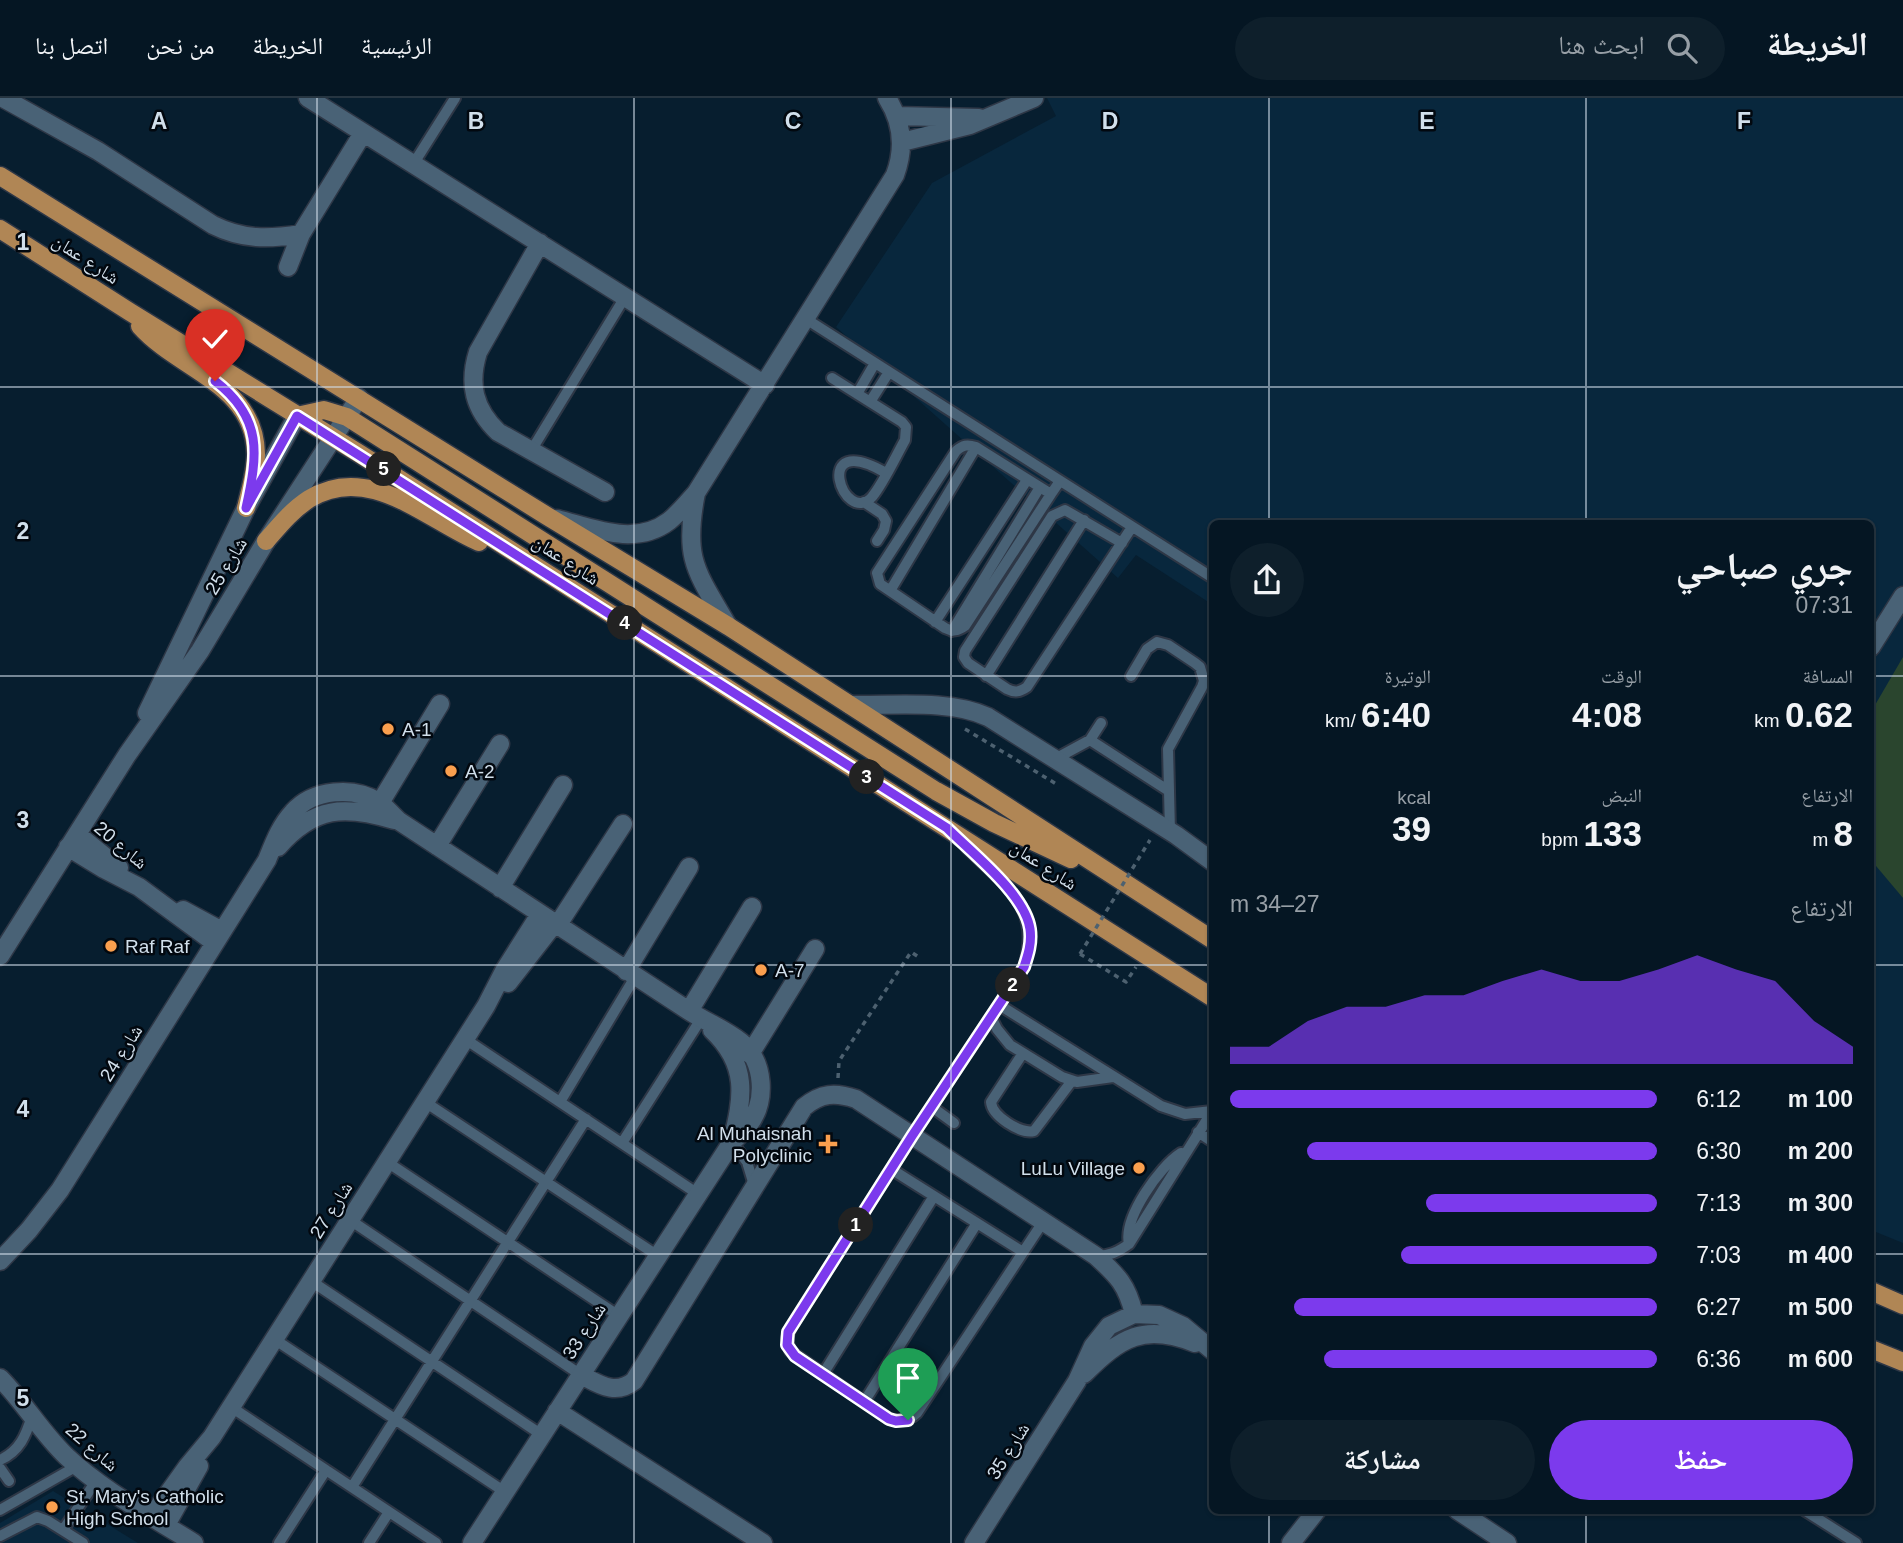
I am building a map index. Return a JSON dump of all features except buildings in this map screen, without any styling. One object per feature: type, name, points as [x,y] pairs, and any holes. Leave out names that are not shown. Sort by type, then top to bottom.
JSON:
[{"type":"main road","name":"شارع عمان","points":[[0,176],[729,626],[1209,937]]},
{"type":"main road","name":"شارع عمان","points":[[0,229],[333,437],[1209,995]]},
{"type":"main road","points":[[130,312],[141,328],[162,347],[227,390],[246,415],[252,429],[256,455],[246,508]]},
{"type":"main road","points":[[297,416],[324,410],[347,417],[936,791],[1053,851],[1114,876]]},
{"type":"main road","points":[[266,541],[310,498],[327,491],[359,487],[387,493],[474,540],[518,555]]},
{"type":"main road","points":[[1874,1290],[1903,1305]]},
{"type":"main road","points":[[1874,1350],[1903,1362]]},
{"type":"street","points":[[3,98],[98,151],[231,234],[260,239],[301,234]]},
{"type":"street","points":[[309,98],[765,385]]},
{"type":"street","points":[[547,516],[616,534],[643,533],[668,522],[696,493],[890,186],[899,165],[902,142],[897,116],[887,98]]},
{"type":"street","points":[[902,142],[953,130],[1034,98]]},
{"type":"street","points":[[897,116],[986,119]]},
{"type":"street","points":[[288,267],[301,234],[363,133]]},
{"type":"street","points":[[540,243],[478,352],[472,381],[474,395],[488,422],[498,432],[605,492]]},
{"type":"street","name":"شارع 25","points":[[0,956],[127,755],[200,651],[266,541],[359,398]]},
{"type":"street","name":"شارع 25","points":[[127,755],[246,508],[297,416]]},
{"type":"street","points":[[696,493],[690,532],[692,557],[702,581],[729,626]]},
{"type":"street","points":[[1874,642],[1903,596]]},
{"type":"street","points":[[380,803],[440,704]]},
{"type":"street","points":[[849,705],[975,710],[1170,831],[1209,859]]},
{"type":"street","points":[[437,846],[500,744]]},
{"type":"street","points":[[500,888],[563,785]]},
{"type":"street","name":"شارع 24","points":[[267,860],[280,829],[294,810],[314,797],[338,791],[362,795],[380,803],[399,821],[695,1015]]},
{"type":"street","name":"شارع 24","points":[[0,1261],[60,1191],[267,860],[289,834],[303,823],[337,810],[355,810],[399,821]]},
{"type":"street","name":"شارع 27","points":[[159,1521],[187,1466],[212,1437],[486,1006],[504,971],[551,921],[623,824]]},
{"type":"street","name":"شارع 20","points":[[73,841],[104,869],[218,937]]},
{"type":"street","points":[[631,974],[689,867]]},
{"type":"street","points":[[695,1015],[752,907]]},
{"type":"street","points":[[750,1054],[815,949]]},
{"type":"street","name":"شارع 33","points":[[472,1543],[732,1142],[749,1125],[759,1106],[761,1084],[756,1062],[744,1044],[695,1015]]},
{"type":"street","name":"شارع 33","points":[[695,1015],[728,1048],[737,1064],[742,1101],[732,1142]]},
{"type":"street","points":[[581,1375],[614,1389],[628,1386],[634,1381],[804,1107],[814,1098],[827,1094],[841,1094],[856,1099],[1096,1256],[1118,1276],[1126,1289],[1134,1314]]},
{"type":"street","points":[[1077,1381],[1100,1335],[1110,1326],[1134,1314],[1159,1315],[1172,1319],[1209,1349]]},
{"type":"street","points":[[1077,1381],[1114,1346],[1136,1336],[1161,1333],[1178,1336],[1209,1349]]},
{"type":"street","name":"شارع 22","points":[[0,1366],[7,1389],[77,1466],[188,1541]]},
{"type":"street","name":"شارع 35","points":[[974,1543],[1077,1381]]},
{"type":"street","points":[[558,1411],[763,1543]]},
{"type":"street","points":[[1294,1540],[1305,1514]]},
{"type":"street","points":[[1294,1540],[1314,1514]]},
{"type":"street","points":[[1463,1514],[1507,1543]]},
{"type":"lane","points":[[414,163],[455,98]]},
{"type":"lane","points":[[531,451],[625,296]]},
{"type":"lane","points":[[806,319],[1209,575]]},
{"type":"lane","points":[[857,394],[875,363]]},
{"type":"lane","points":[[870,402],[889,372]]},
{"type":"lane","points":[[832,378],[906,427],[905,440],[871,498],[864,502]]},
{"type":"lane","points":[[1051,494],[976,447],[962,446],[956,451],[877,573],[880,584],[952,631],[965,626],[1060,481]]},
{"type":"lane","points":[[890,591],[976,447]]},
{"type":"lane","points":[[877,541],[886,521],[864,502],[855,501],[841,490],[838,480],[840,470],[857,460],[867,462],[886,473]]},
{"type":"lane","points":[[935,622],[1027,480]]},
{"type":"lane","points":[[952,631],[1040,487]]},
{"type":"lane","points":[[1122,543],[1065,510],[1052,516],[965,651],[964,657],[968,663],[1014,692],[1027,687],[1122,543],[1132,527]]},
{"type":"lane","points":[[986,676],[1084,520]]},
{"type":"lane","points":[[1130,676],[1151,644],[1157,642],[1168,645],[1195,663],[1208,676],[1167,749],[1170,831]]},
{"type":"lane","points":[[1055,759],[1090,740],[1101,723]]},
{"type":"lane","points":[[1090,740],[1169,791]]},
{"type":"lane","points":[[947,828],[1014,894],[1030,929],[1030,949],[1024,967],[1001,1006],[912,1136],[788,1332],[787,1345],[790,1351],[896,1421],[913,1417],[1043,1222]]},
{"type":"lane","points":[[559,1102],[631,974]]},
{"type":"lane","points":[[1001,1006],[1173,1112],[1185,1114],[1209,1110]]},
{"type":"lane","points":[[622,1143],[695,1015]]},
{"type":"lane","points":[[992,1019],[1003,1038],[1071,1082],[1113,1077]]},
{"type":"lane","points":[[465,1039],[698,1194]]},
{"type":"lane","points":[[1023,1053],[991,1102],[995,1113],[1024,1132],[1034,1131],[1071,1082]]},
{"type":"lane","points":[[425,1102],[658,1256]]},
{"type":"lane","points":[[932,1107],[954,1124]]},
{"type":"lane","points":[[1096,1256],[1107,1256],[1129,1244],[1209,1115]]},
{"type":"lane","points":[[352,1487],[586,1119]]},
{"type":"lane","points":[[1198,1132],[1209,1139]]},
{"type":"lane","points":[[732,1142],[747,1162],[754,1185]]},
{"type":"lane","points":[[387,1162],[619,1316]]},
{"type":"lane","points":[[891,1169],[1023,1252]]},
{"type":"lane","points":[[823,1374],[934,1196]]},
{"type":"lane","points":[[350,1220],[581,1375]]},
{"type":"lane","points":[[864,1402],[977,1223]]},
{"type":"lane","points":[[311,1281],[542,1435]]},
{"type":"lane","points":[[274,1339],[505,1492]]},
{"type":"lane","points":[[231,1407],[436,1543]]},
{"type":"lane","points":[[0,1460],[16,1450],[32,1416]]},
{"type":"lane","points":[[0,1510],[77,1466]]},
{"type":"lane","points":[[0,1468],[9,1481]]},
{"type":"lane","points":[[279,1543],[326,1470]]},
{"type":"lane","points":[[63,1530],[96,1480]]},
{"type":"lane","points":[[369,1543],[389,1512]]},
{"type":"lane","points":[[1810,1514],[1856,1543]]},
{"type":"lane","points":[[0,1535],[37,1517],[83,1543]]},
{"type":"path","points":[[961,727],[1064,788]]},
{"type":"path","points":[[1126,982],[1080,954],[1150,840]]},
{"type":"path","points":[[841,1094],[837,1072],[839,1061],[911,952],[920,958]]},
{"type":"shaded area","points":[[1047,98],[1903,98],[1903,1243],[1874,1231],[1874,520],[1209,520],[1209,602],[1136,555],[1118,578],[836,327],[932,183],[1056,116]]},
{"type":"shaded area","name":"St. Mary's Catholic High School","points":[[53,1491],[138,1543],[0,1543],[0,1523]]},
{"type":"green space","points":[[1903,657],[1903,898],[1874,864],[1874,707]]},
{"type":"place","name":"A-1","points":[[388,729]]},
{"type":"place","name":"A-2","points":[[451,771]]},
{"type":"place","name":"Raf Raf","points":[[111,946]]},
{"type":"place","name":"A-7","points":[[761,970]]},
{"type":"place","name":"Al Muhaisnah Polyclinic","points":[[828,1144]]},
{"type":"place","name":"LuLu Village","points":[[1139,1168]]},
{"type":"place","name":"St. Mary's Catholic High School","points":[[52,1507]]},
{"type":"route","points":[[215,381],[237,402],[252,429],[256,455],[246,508],[297,416],[947,828],[1014,894],[1030,929],[1030,949],[1024,967],[1001,1006],[912,1136],[788,1332],[787,1345],[795,1356],[889,1419],[908,1420]]}]
